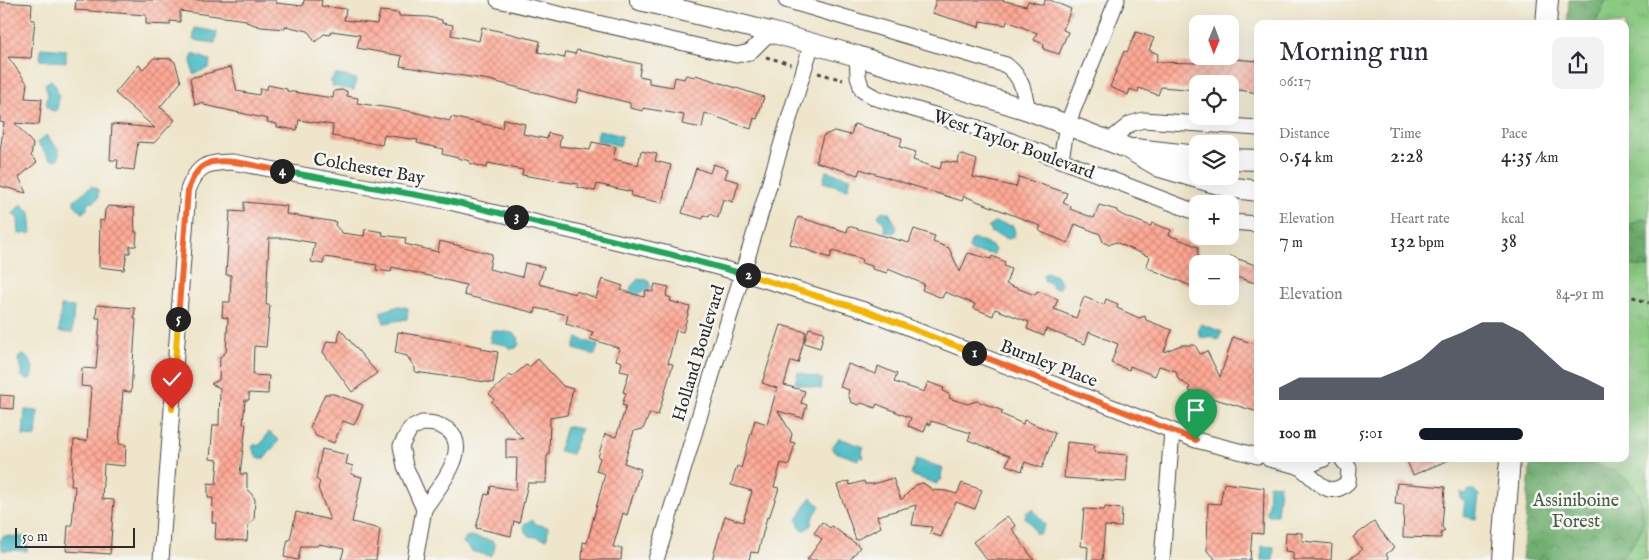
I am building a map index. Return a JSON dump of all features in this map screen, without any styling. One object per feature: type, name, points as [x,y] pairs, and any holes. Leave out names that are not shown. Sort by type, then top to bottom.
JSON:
[{"type":"street","points":[[498,0],[736,55],[750,52],[770,32]]},
{"type":"street","name":"West Taylor Boulevard","points":[[640,0],[857,56],[1028,110],[1118,145],[1160,167],[1228,187],[1254,190]]},
{"type":"street","points":[[786,0],[1006,66],[1016,72],[1020,79],[1028,110]]},
{"type":"street","points":[[1061,160],[1067,125],[1117,0]]},
{"type":"street","points":[[1546,20],[1548,0]]},
{"type":"street","name":"Holland Boulevard","points":[[656,560],[812,43]]},
{"type":"street","name":"West Taylor Boulevard","points":[[857,56],[858,76],[862,90],[876,98],[975,127],[1189,210]]},
{"type":"street","name":"West Taylor Boulevard","points":[[1118,145],[1130,124],[1143,120],[1254,128]]},
{"type":"street","name":"West Taylor Boulevard","points":[[1118,145],[1189,155]]},
{"type":"street","points":[[1239,159],[1254,160]]},
{"type":"street","name":"Colchester Bay","points":[[161,560],[188,190],[194,174],[208,163],[232,162],[445,200],[669,254],[742,274]]},
{"type":"street","points":[[1239,223],[1254,224]]},
{"type":"street","name":"Burnley Place","points":[[742,274],[864,310],[1172,432],[1254,455]]},
{"type":"street","points":[[415,560],[424,509],[445,478],[457,451],[456,441],[450,432],[442,426],[432,423],[422,423],[410,428],[401,446],[405,466],[424,509]]},
{"type":"street","points":[[1162,560],[1172,432]]},
{"type":"street","points":[[1282,462],[1298,466],[1316,462]]},
{"type":"street","points":[[1298,466],[1314,477],[1322,486],[1333,491],[1341,489],[1348,482],[1350,468],[1345,462]]},
{"type":"street","points":[[1502,560],[1510,462]]},
{"type":"path","points":[[1629,296],[1649,303]]},
{"type":"green space","points":[[1569,0],[1606,0],[1597,20],[1567,20]]},
{"type":"green space","points":[[1606,0],[1649,0],[1649,222],[1643,219],[1629,226],[1629,20],[1597,20]]},
{"type":"green space","points":[[1643,219],[1649,222],[1649,267],[1629,265],[1629,224]]},
{"type":"green space","points":[[1629,265],[1649,267],[1647,560],[1620,560],[1631,545],[1586,462],[1629,462]]},
{"type":"green space","name":"Assiniboine Forest","points":[[1531,462],[1586,463],[1621,475],[1634,487],[1642,503],[1643,524],[1637,538],[1620,560],[1522,560]]},
{"type":"water","points":[[195,28],[217,32],[215,43],[193,40]]},
{"type":"water","points":[[41,48],[66,50],[66,62],[40,60]]},
{"type":"water","points":[[193,54],[210,60],[209,68],[193,74],[191,60]]},
{"type":"water","points":[[335,74],[356,79],[354,90],[332,86],[333,82],[330,82]]},
{"type":"water","points":[[51,80],[56,86],[58,94],[56,111],[50,110],[46,105],[48,94],[45,84]]},
{"type":"water","points":[[599,130],[622,136],[620,146],[596,140]]},
{"type":"water","points":[[46,135],[59,150],[59,157],[56,160],[50,159],[37,143]]},
{"type":"water","points":[[826,171],[851,178],[848,189],[823,182]]},
{"type":"water","points":[[92,186],[98,190],[98,198],[94,202],[87,203],[87,209],[82,213],[74,204],[74,200]]},
{"type":"water","points":[[21,204],[30,212],[32,233],[19,234],[18,219],[13,214]]},
{"type":"water","points":[[882,211],[889,213],[897,227],[895,232],[889,233],[885,231],[884,223],[878,216]]},
{"type":"water","points":[[994,222],[1013,226],[1014,237],[1009,239],[990,232],[991,229],[988,228]]},
{"type":"water","points":[[975,239],[992,246],[995,250],[994,254],[971,252],[969,247],[972,240]]},
{"type":"water","points":[[1047,272],[1058,277],[1061,284],[1058,289],[1053,288],[1050,283],[1044,280],[1043,275]]},
{"type":"water","points":[[638,279],[648,280],[651,288],[641,292],[638,296],[632,295],[630,288]]},
{"type":"water","points":[[61,306],[74,307],[72,333],[59,332]]},
{"type":"water","points":[[399,306],[408,308],[407,319],[384,323],[380,312]]},
{"type":"water","points":[[1201,324],[1222,332],[1218,340],[1209,336],[1205,339],[1200,337],[1201,335],[1198,333]]},
{"type":"water","points":[[492,330],[512,333],[518,337],[519,344],[516,348],[510,349],[506,345],[490,342]]},
{"type":"water","points":[[577,338],[598,345],[595,355],[574,349]]},
{"type":"water","points":[[23,355],[28,358],[33,369],[33,375],[30,379],[25,379],[21,375],[22,368],[18,361],[19,357]]},
{"type":"water","points":[[798,372],[822,379],[821,389],[795,383]]},
{"type":"water","points":[[25,410],[38,411],[36,437],[23,436]]},
{"type":"water","points":[[566,426],[581,429],[572,454],[559,451]]},
{"type":"water","points":[[269,432],[279,440],[265,458],[257,458],[252,447],[255,444],[256,446],[261,444]]},
{"type":"water","points":[[839,438],[864,447],[862,452],[864,458],[860,457],[858,460],[833,451],[833,446]]},
{"type":"water","points":[[916,459],[943,468],[942,480],[939,479],[937,484],[911,475]]},
{"type":"water","points":[[1269,484],[1280,485],[1277,515],[1268,515],[1266,513],[1266,509],[1268,509]]},
{"type":"water","points":[[1474,490],[1479,495],[1476,519],[1463,516],[1465,501],[1460,498],[1461,492],[1464,494]]},
{"type":"water","points":[[811,497],[820,506],[812,519],[811,525],[805,530],[801,529],[797,520]]},
{"type":"water","points":[[1033,509],[1045,525],[1040,534],[1035,533],[1032,525],[1025,518],[1026,513]]},
{"type":"water","points":[[532,520],[536,524],[548,527],[547,539],[530,536],[525,532],[524,524]]},
{"type":"water","points":[[3,536],[28,537],[27,551],[2,550],[0,541]]},
{"type":"water","points":[[470,536],[492,541],[495,544],[494,552],[490,556],[471,551],[463,543],[466,537]]},
{"type":"water","points":[[1262,546],[1274,547],[1273,560],[1261,560]]},
{"type":"building","points":[[76,0],[276,0],[276,3],[303,6],[304,0],[322,0],[321,6],[346,9],[344,20],[377,24],[380,11],[399,13],[399,16],[428,17],[453,25],[451,35],[479,41],[482,27],[540,41],[538,52],[564,58],[566,52],[575,54],[577,50],[641,64],[639,76],[649,78],[649,83],[673,87],[675,77],[684,79],[686,75],[695,77],[696,75],[764,97],[757,119],[754,118],[751,129],[705,113],[702,128],[682,124],[684,115],[643,108],[643,111],[630,108],[630,103],[579,90],[576,103],[489,80],[400,66],[402,56],[357,48],[360,35],[331,31],[330,35],[324,34],[315,42],[308,31],[285,26],[285,29],[261,27],[246,22],[246,20],[180,11],[180,22],[170,21],[170,25],[146,24],[146,15],[75,10]]},
{"type":"building","points":[[936,0],[1001,0],[1026,6],[1028,1],[1043,5],[1045,0],[1050,0],[1071,9],[1063,30],[1068,32],[1059,54],[1043,49],[1044,44],[1034,40],[1037,33],[1007,21],[1006,25],[980,21],[979,27],[932,13]]},
{"type":"building","points":[[0,2],[32,4],[31,20],[35,20],[31,58],[8,57],[27,83],[25,98],[42,99],[39,125],[15,123],[33,144],[31,156],[37,162],[19,177],[26,193],[0,186],[0,151],[4,123],[0,122]]},
{"type":"building","points":[[1136,32],[1154,38],[1149,50],[1158,54],[1156,62],[1189,63],[1189,65],[1239,65],[1239,59],[1254,61],[1254,92],[1239,90],[1239,75],[1189,75],[1189,89],[1161,87],[1158,95],[1139,88],[1138,92],[1130,89],[1128,95],[1110,87],[1124,51],[1127,52]]},
{"type":"building","points":[[154,58],[171,59],[175,62],[181,82],[160,107],[175,120],[154,143],[138,142],[134,170],[117,168],[118,160],[110,160],[112,124],[155,128],[115,93],[139,65],[143,69]]},
{"type":"building","points":[[231,67],[237,91],[259,95],[260,89],[267,89],[268,85],[287,89],[287,91],[333,98],[334,91],[341,90],[347,91],[347,96],[358,98],[357,103],[409,111],[450,121],[451,117],[502,128],[504,119],[525,124],[523,134],[547,139],[548,133],[561,136],[559,146],[590,150],[592,142],[616,147],[613,159],[638,165],[641,151],[657,154],[655,161],[671,165],[662,203],[631,196],[632,192],[597,184],[595,191],[577,187],[578,184],[522,175],[523,170],[488,163],[487,168],[469,163],[470,161],[442,154],[443,149],[417,143],[418,140],[384,135],[382,145],[332,136],[333,125],[299,120],[297,130],[277,127],[277,124],[267,122],[268,119],[204,105],[204,102],[195,105],[190,78]]},
{"type":"building","points":[[854,124],[902,138],[900,147],[916,152],[913,160],[940,169],[942,161],[958,163],[960,154],[977,160],[973,177],[1016,187],[1019,177],[1067,193],[1063,203],[1071,206],[1070,209],[1094,218],[1099,205],[1117,210],[1117,212],[1124,216],[1151,226],[1152,223],[1171,230],[1169,235],[1189,243],[1189,245],[1198,247],[1198,255],[1189,255],[1189,285],[1146,267],[1150,257],[1115,242],[1109,245],[1103,242],[1100,234],[1075,224],[1068,243],[1041,232],[1039,230],[1041,226],[964,196],[962,201],[860,169],[858,175],[816,162],[823,136],[834,131],[851,135]]},
{"type":"building","points":[[713,164],[728,169],[725,178],[739,182],[733,202],[723,199],[718,218],[710,214],[709,217],[704,215],[703,219],[682,213],[696,168],[710,173]]},
{"type":"building","points":[[244,202],[287,206],[286,214],[336,222],[335,225],[342,233],[364,236],[365,229],[383,232],[382,235],[406,238],[405,244],[438,252],[440,241],[492,254],[489,269],[522,277],[525,263],[544,267],[539,284],[575,294],[576,291],[596,298],[602,279],[623,286],[621,290],[644,297],[646,290],[653,292],[655,284],[669,287],[666,296],[671,298],[670,301],[690,307],[683,332],[676,330],[668,363],[673,364],[658,415],[650,413],[643,429],[634,431],[624,463],[641,469],[627,515],[623,513],[613,547],[622,548],[621,560],[582,560],[583,542],[587,543],[605,474],[596,471],[600,458],[598,457],[605,434],[616,437],[626,406],[622,405],[626,393],[623,392],[629,373],[620,371],[622,362],[616,360],[619,348],[590,339],[593,332],[566,324],[568,315],[536,308],[535,313],[464,295],[466,285],[392,267],[391,272],[376,270],[377,265],[325,257],[323,264],[311,262],[315,243],[286,238],[269,238],[266,305],[270,305],[266,347],[254,346],[253,375],[269,376],[268,394],[249,393],[249,400],[245,400],[243,424],[246,424],[240,474],[247,474],[247,488],[255,499],[254,520],[248,525],[247,541],[215,539],[216,523],[212,523],[213,498],[208,498],[208,483],[216,484],[218,460],[210,459],[213,425],[219,425],[220,388],[211,384],[219,380],[220,357],[226,352],[228,318],[222,317],[223,302],[230,302],[231,275],[226,275],[230,211],[244,212]]},
{"type":"building","points":[[108,206],[134,208],[135,232],[137,232],[136,246],[130,246],[130,253],[127,253],[124,270],[99,267],[100,220],[104,221],[105,210]]},
{"type":"building","points":[[798,217],[847,232],[848,226],[909,243],[914,229],[935,236],[933,242],[949,248],[960,272],[968,253],[991,259],[992,256],[1005,262],[1004,266],[1011,269],[1006,284],[1035,295],[1037,291],[1058,299],[1054,309],[1076,318],[1084,297],[1104,305],[1106,299],[1118,304],[1117,308],[1139,318],[1145,316],[1146,320],[1172,330],[1164,352],[1181,345],[1195,345],[1200,354],[1207,351],[1220,377],[1233,337],[1254,344],[1254,411],[1189,391],[1190,387],[1178,379],[1176,371],[1159,366],[1155,376],[1130,366],[1129,370],[1111,363],[1118,344],[1089,332],[1085,344],[1046,329],[1044,336],[1027,329],[1029,322],[995,309],[993,316],[973,308],[975,304],[945,292],[942,298],[922,290],[924,284],[888,269],[887,273],[872,269],[872,266],[861,263],[862,259],[832,251],[830,258],[790,244]]},
{"type":"building","points":[[1239,259],[1254,265],[1254,283],[1239,278]]},
{"type":"building","points":[[97,305],[135,308],[134,319],[136,319],[131,392],[123,391],[119,444],[126,445],[125,466],[104,464],[102,499],[114,500],[110,554],[66,551],[68,526],[72,526],[75,486],[71,486],[74,440],[87,441],[91,387],[81,386],[82,368],[96,369],[100,318],[96,318]]},
{"type":"building","points":[[781,325],[806,332],[798,363],[791,361],[784,385],[805,391],[801,403],[807,405],[803,418],[778,411],[792,434],[790,442],[795,443],[789,465],[781,463],[774,487],[779,488],[769,518],[767,517],[758,553],[751,552],[749,560],[712,560],[725,516],[743,522],[752,491],[731,485],[737,466],[741,468],[755,420],[767,424],[777,388],[762,383]]},
{"type":"building","points":[[809,328],[824,332],[820,348],[804,343]]},
{"type":"building","points":[[340,329],[377,373],[352,392],[323,352],[327,341],[338,342]]},
{"type":"building","points":[[398,332],[482,347],[481,349],[498,352],[493,383],[415,372],[415,368],[407,356],[395,353]]},
{"type":"building","points":[[538,359],[563,386],[573,389],[567,415],[550,418],[546,483],[528,483],[519,523],[514,521],[511,536],[476,528],[485,494],[489,495],[491,486],[516,490],[517,458],[506,458],[506,438],[523,439],[492,402],[494,399],[489,394],[510,375],[512,377],[527,364],[529,367]]},
{"type":"building","points":[[848,364],[876,374],[878,366],[897,374],[894,382],[924,392],[928,382],[944,388],[943,391],[950,395],[949,398],[967,404],[977,401],[1003,411],[1001,414],[1023,424],[1024,420],[1055,433],[1042,468],[1025,462],[1022,471],[1006,465],[1010,456],[968,440],[971,433],[931,421],[930,425],[927,423],[924,432],[908,426],[911,418],[877,404],[875,408],[862,403],[858,405],[851,402],[848,394],[849,390],[840,387]]},
{"type":"building","points":[[325,394],[334,394],[363,405],[354,425],[343,421],[334,443],[316,436],[310,427]]},
{"type":"building","points":[[0,395],[14,396],[13,409],[0,408]]},
{"type":"building","points":[[1067,442],[1095,445],[1094,452],[1128,455],[1126,482],[1064,478]]},
{"type":"building","points":[[322,449],[348,455],[346,464],[353,466],[351,474],[362,477],[352,522],[380,529],[376,560],[341,560],[344,549],[319,544],[317,546],[301,546],[298,560],[284,557],[296,512],[330,520],[318,488],[320,482],[316,479]]},
{"type":"building","points":[[1407,462],[1444,462],[1413,475]]},
{"type":"building","points":[[893,478],[901,500],[916,485],[923,483],[933,490],[957,494],[962,483],[982,490],[975,509],[956,502],[941,537],[930,533],[932,527],[912,525],[916,505],[877,516],[881,527],[856,540],[837,485],[849,481],[850,485],[864,481],[865,484],[873,484]]},
{"type":"building","points":[[1224,483],[1264,488],[1263,534],[1252,533],[1250,560],[1214,560],[1214,557],[1207,551],[1208,503],[1220,504]]},
{"type":"building","points":[[1397,483],[1445,487],[1442,527],[1445,531],[1441,533],[1441,538],[1403,537],[1404,505],[1395,504]]},
{"type":"building","points":[[1105,507],[1122,509],[1121,527],[1105,526],[1102,560],[1087,560],[1088,547],[1081,546],[1084,509],[1104,510]]},
{"type":"building","points":[[1007,516],[1016,526],[1012,529],[1034,560],[987,560],[973,542]]},
{"type":"building","points":[[822,522],[830,528],[832,526],[860,547],[850,560],[807,560],[822,539],[814,533]]},
{"type":"building","points":[[1374,522],[1394,548],[1386,554],[1389,560],[1348,560],[1362,550],[1353,537]]},
{"type":"building","points":[[1286,532],[1302,533],[1302,541],[1332,544],[1331,560],[1293,560],[1293,552],[1285,551]]},
{"type":"route","points":[[172,409],[188,190],[194,174],[208,163],[232,162],[445,200],[669,254],[765,280],[864,310],[1196,440]]}]
